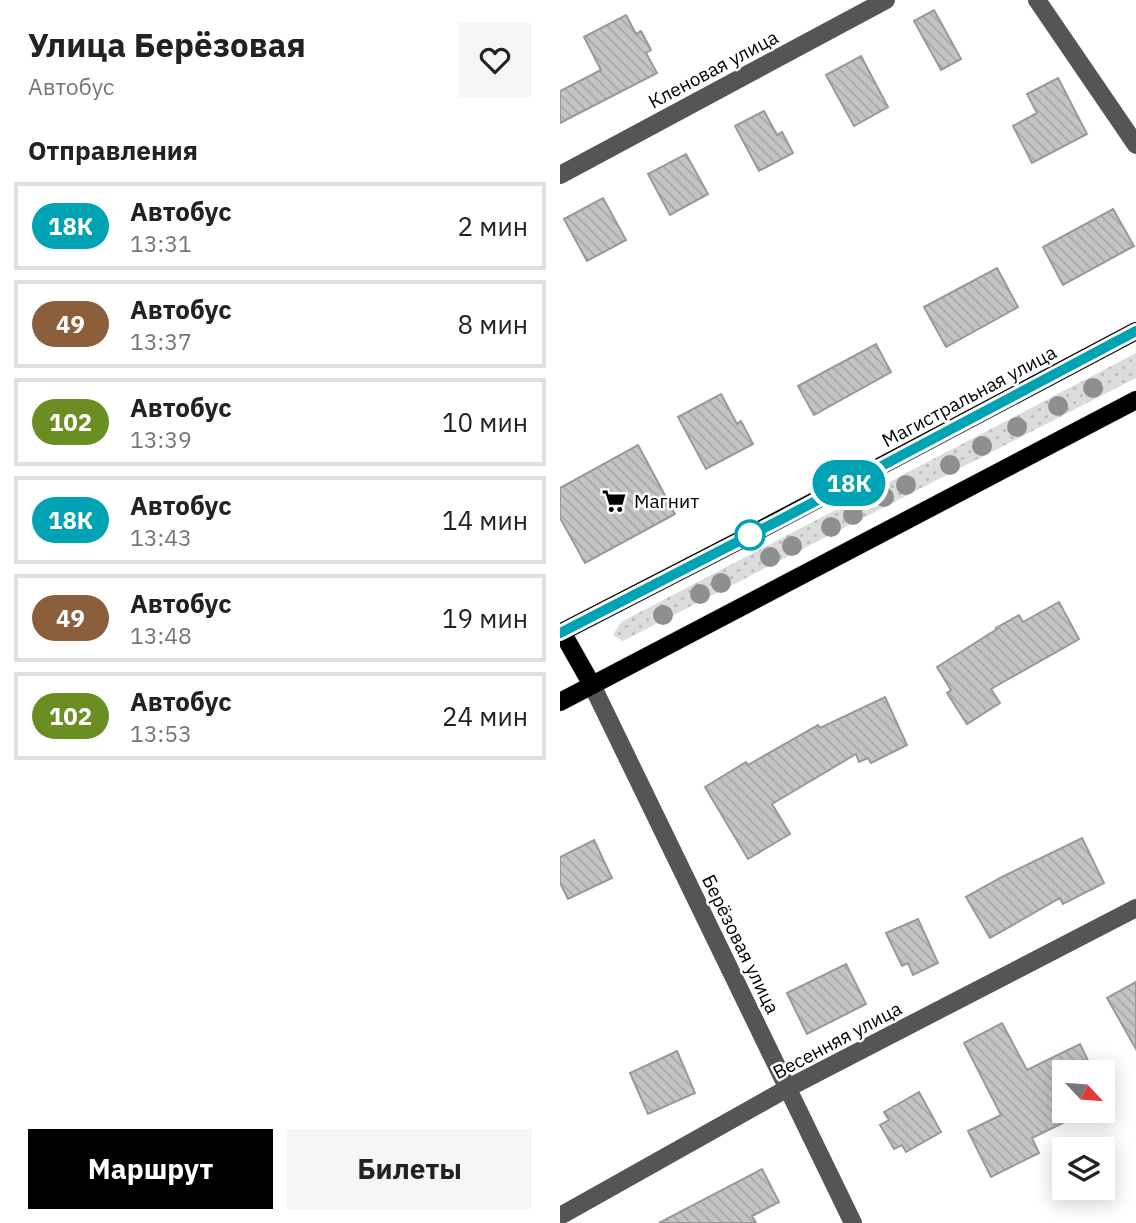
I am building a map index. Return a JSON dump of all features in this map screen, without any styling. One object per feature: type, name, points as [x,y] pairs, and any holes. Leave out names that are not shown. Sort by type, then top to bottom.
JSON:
[{"type":"main road","name":"Магистральная улица","points":[[561,631],[742,540],[1136,331]]},
{"type":"main road","points":[[560,702],[1136,400]]},
{"type":"main road","points":[[561,631],[592,685]]},
{"type":"street","name":"Кленовая улица","points":[[560,175],[886,0]]},
{"type":"street","points":[[1037,0],[1136,145]]},
{"type":"street","name":"Берёзовая улица","points":[[592,685],[853,1223]]},
{"type":"street","name":"Весенняя улица","points":[[560,1216],[788,1088],[1136,908]]},
{"type":"shaded area","points":[[1136,353],[1136,378],[623,641],[613,635],[621,622]]},
{"type":"building","points":[[934,10],[961,59],[941,70],[914,21]]},
{"type":"building","points":[[626,15],[636,34],[641,31],[651,50],[646,53],[657,73],[560,123],[560,91],[601,70],[584,37]]},
{"type":"building","points":[[861,56],[888,107],[854,126],[826,75]]},
{"type":"building","points":[[1058,78],[1087,134],[1032,163],[1013,126],[1037,113],[1027,94]]},
{"type":"building","points":[[764,111],[777,135],[782,132],[793,153],[759,171],[735,126]]},
{"type":"building","points":[[686,154],[708,194],[670,215],[648,174]]},
{"type":"building","points":[[603,198],[626,240],[587,261],[564,219]]},
{"type":"building","points":[[1113,209],[1134,246],[1063,285],[1043,247]]},
{"type":"building","points":[[997,268],[1018,307],[946,347],[924,307]]},
{"type":"building","points":[[876,344],[891,372],[814,415],[798,386]]},
{"type":"building","points":[[721,394],[737,424],[741,421],[753,444],[706,469],[678,417]]},
{"type":"building","name":"Магнит","points":[[638,445],[675,514],[585,563],[560,518],[560,488]]},
{"type":"building","points":[[1059,602],[1079,639],[991,689],[1000,703],[967,724],[947,693],[951,690],[937,667],[1019,615],[1023,622]]},
{"type":"building","points":[[885,697],[907,745],[871,763],[868,758],[859,762],[856,754],[772,804],[790,834],[748,859],[705,787],[746,762],[748,765],[818,725],[820,728]]},
{"type":"building","points":[[1082,838],[1104,883],[1063,904],[1060,898],[990,938],[966,897]]},
{"type":"building","points":[[594,840],[612,878],[568,899],[560,883],[560,857]]},
{"type":"building","points":[[918,919],[938,963],[913,975],[908,963],[902,966],[886,933]]},
{"type":"building","points":[[846,964],[866,1004],[807,1034],[787,993]]},
{"type":"building","points":[[1136,982],[1136,1049],[1107,998]]},
{"type":"building","points":[[1002,1023],[1027,1070],[1080,1044],[1088,1060],[1052,1060],[1052,1124],[1061,1124],[1032,1138],[1039,1153],[991,1177],[968,1131],[1001,1115],[964,1043]]},
{"type":"building","points":[[677,1051],[695,1093],[648,1114],[630,1073]]},
{"type":"building","points":[[919,1092],[941,1132],[906,1152],[902,1145],[894,1149],[880,1125],[889,1120],[884,1112]]},
{"type":"building","points":[[762,1169],[779,1202],[752,1216],[756,1223],[659,1223]]},
{"type":"bus line","name":"18К","points":[[560,633],[1136,331]]},
{"type":"place","name":"Магнит","points":[[614,501]]}]
